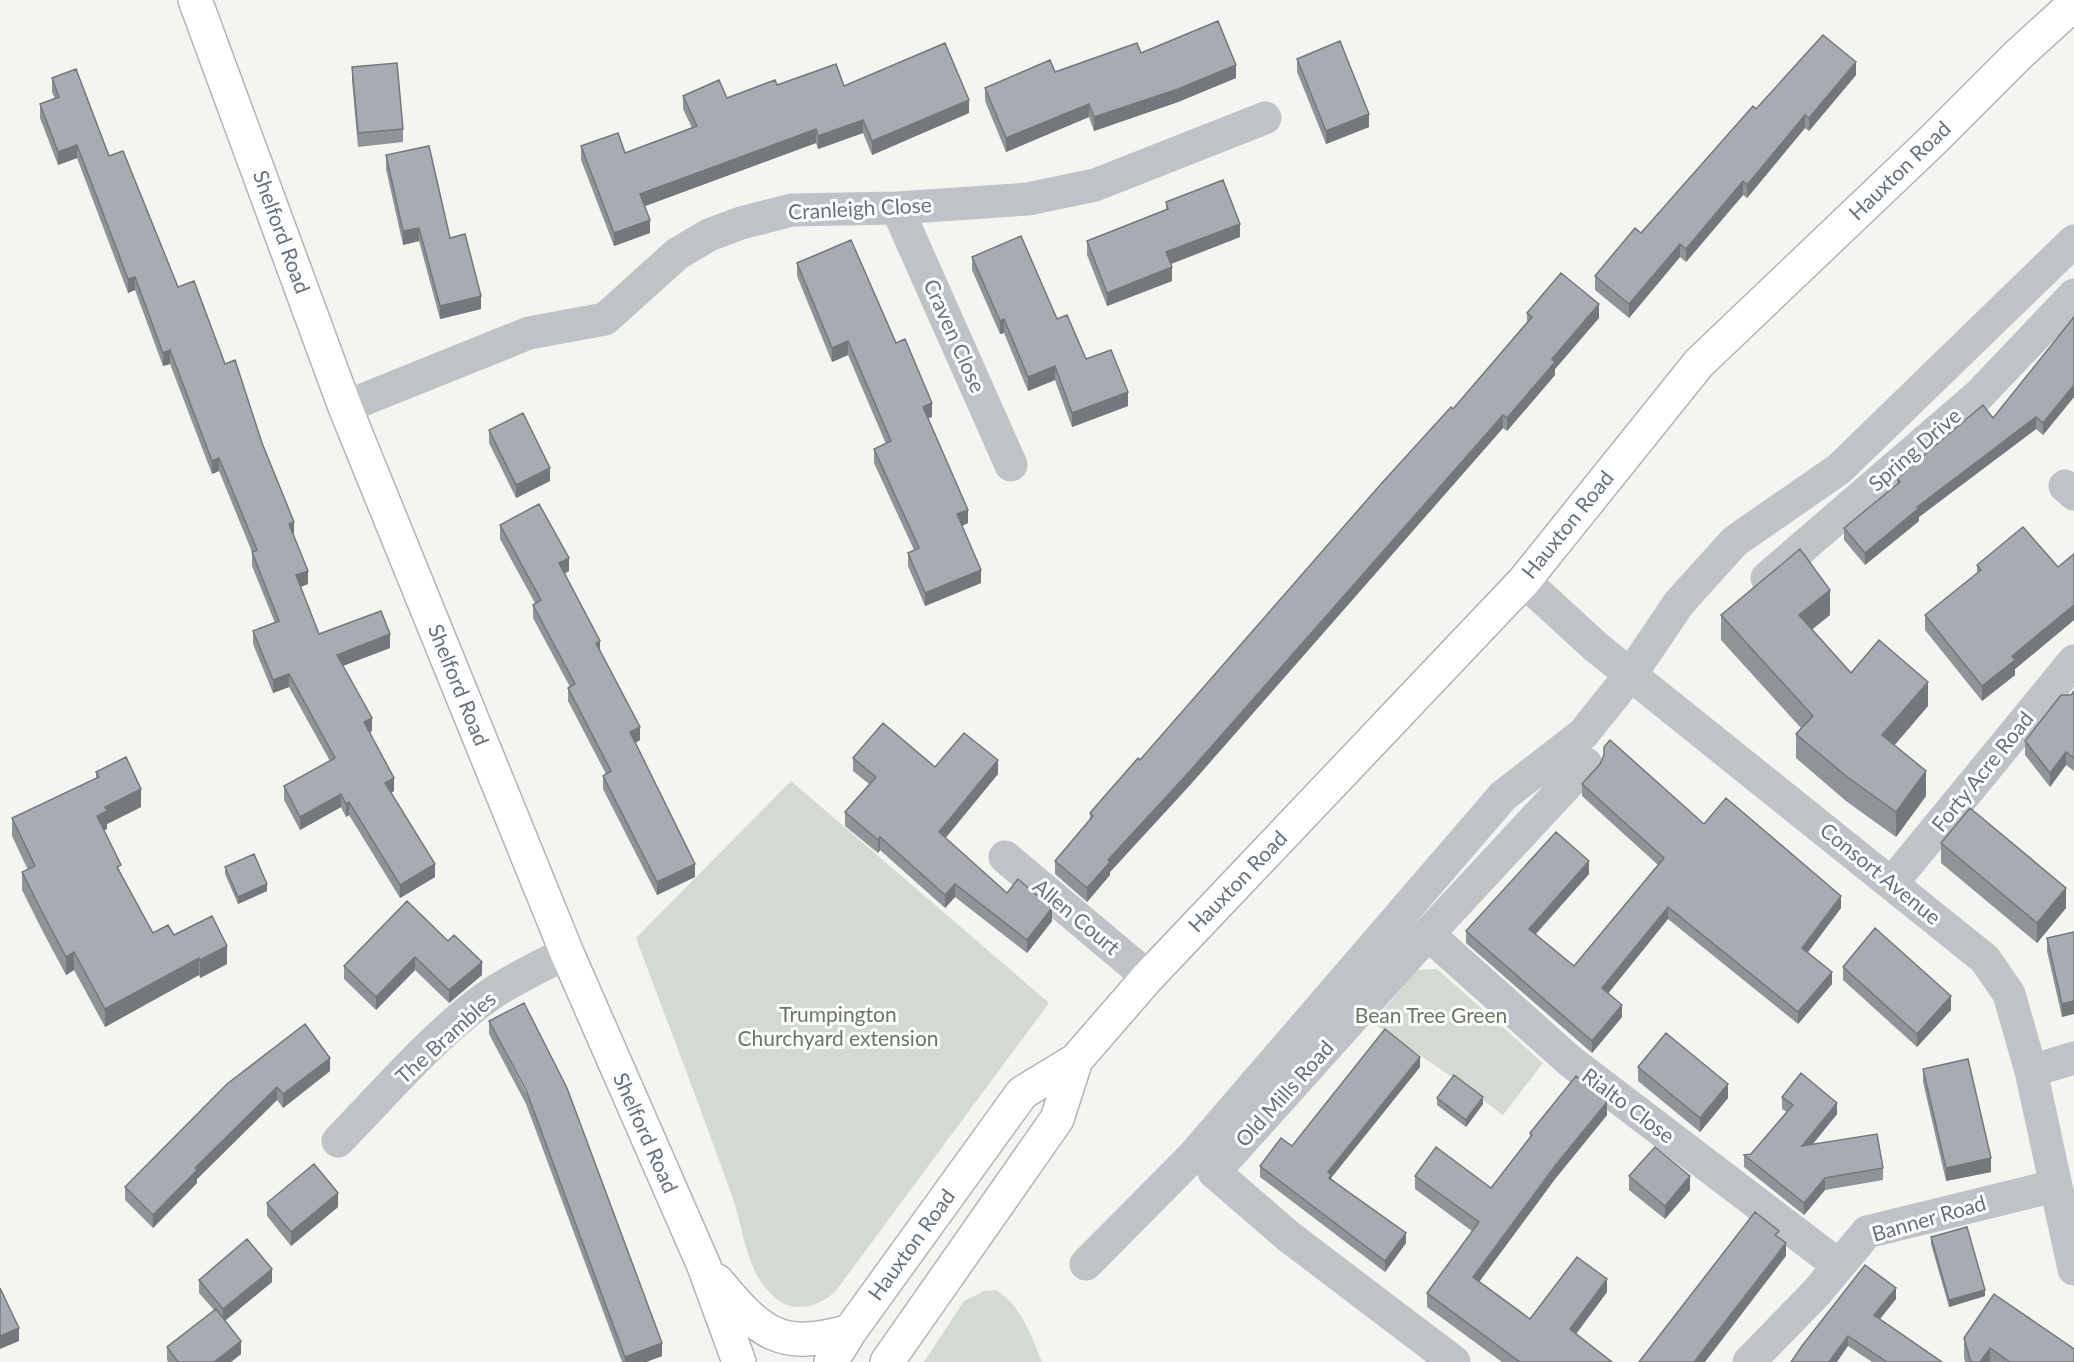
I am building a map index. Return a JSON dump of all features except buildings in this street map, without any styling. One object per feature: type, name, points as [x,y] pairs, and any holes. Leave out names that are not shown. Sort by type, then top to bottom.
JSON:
[{"type":"main road","name":"Hauxton Road","points":[[831,1362],[850,1331],[1022,1093],[1076,1060],[1148,977],[1524,581],[1699,363],[1931,142],[2018,55],[2074,4]]},
{"type":"main road","name":"Shelford Road","points":[[201,15],[345,407],[567,953],[704,1266],[740,1362]]},
{"type":"main road","name":"Hauxton Road","points":[[887,1362],[1058,1119],[1076,1060]]},
{"type":"main road","points":[[704,1266],[746,1316],[770,1332],[790,1339],[808,1340],[850,1331]]},
{"type":"street","name":"Cranleigh Close","points":[[345,407],[528,333],[605,319],[677,254],[710,235],[741,223],[792,210],[897,208],[1028,199],[1095,185],[1265,118]]},
{"type":"street","name":"Craven Close","points":[[897,208],[1011,465]]},
{"type":"street","points":[[1086,1264],[1194,1155],[1503,796],[1583,734],[1631,674],[1679,603],[1735,541],[1839,469],[2074,241]]},
{"type":"street","name":"Spring Drive","points":[[1746,595],[1979,395],[2074,295]]},
{"type":"street","name":"Consort Avenue","points":[[1524,581],[1596,647],[1985,959],[2009,994],[2031,1071],[2054,1186],[2074,1269]]},
{"type":"street","name":"Forty Acre Road","points":[[1893,883],[2074,661]]},
{"type":"street","name":"Old Mills Road","points":[[1454,1362],[1288,1236],[1215,1172],[1428,934],[1586,764]]},
{"type":"street","name":"Allen Court","points":[[1005,857],[1148,977]]},
{"type":"street","name":"Rialto Close","points":[[1428,934],[1569,1061],[1838,1265]]},
{"type":"street","name":"The Brambles","points":[[338,1140],[457,1021],[493,993],[534,968],[567,953]]},
{"type":"street","points":[[2031,1071],[2074,1058]]},
{"type":"street","name":"Banner Road","points":[[1749,1362],[1817,1292],[1867,1232],[2054,1186]]},
{"type":"green space","name":"Trumpington Churchyard extension","points":[[791,781],[1049,1003],[835,1292],[820,1302],[804,1307],[780,1302],[756,1274],[746,1249],[732,1196],[636,938]]},
{"type":"green space","name":"Bean Tree Green","points":[[1437,969],[1543,1063],[1503,1115],[1373,1023],[1417,970]]},
{"type":"green space","points":[[996,1290],[1005,1296],[1019,1313],[1030,1332],[1042,1362],[924,1362],[964,1301],[984,1291]]}]
